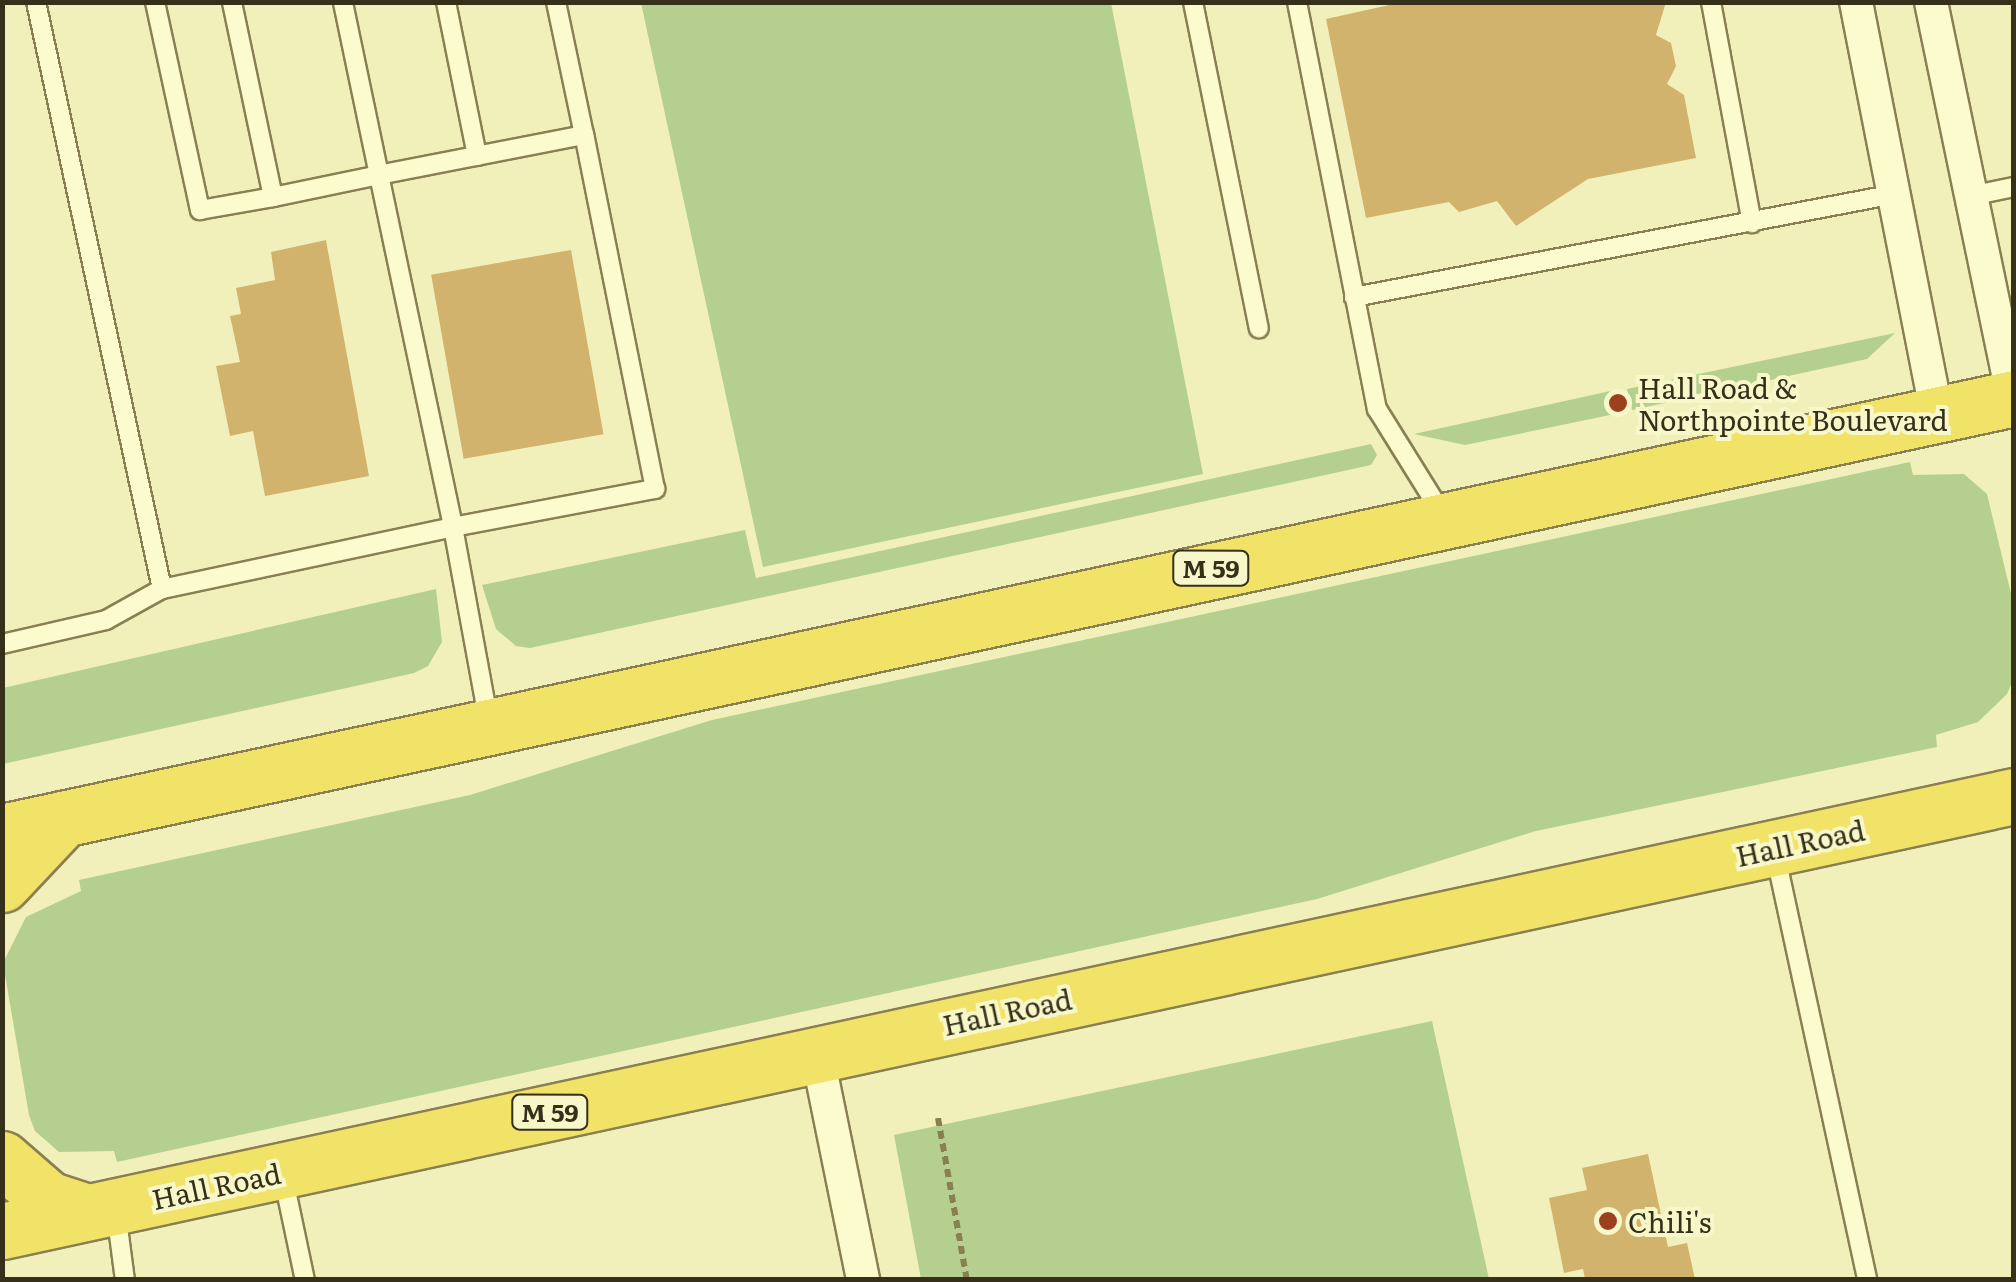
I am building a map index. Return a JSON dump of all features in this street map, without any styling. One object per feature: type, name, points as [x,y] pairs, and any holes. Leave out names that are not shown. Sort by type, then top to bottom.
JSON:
[{"type":"highway","name":"M 59","points":[[2,832],[1445,517],[2013,398]]},
{"type":"highway","name":"Hall Road","points":[[2,1231],[1774,847],[2005,787]]},
{"type":"highway","points":[[2,884],[63,819]]},
{"type":"highway","points":[[2,1159],[48,1198],[101,1210]]},
{"type":"street","points":[[1856,2],[1937,414]]},
{"type":"street","points":[[1932,2],[2013,398]]},
{"type":"street","points":[[817,1053],[864,1280]]},
{"type":"lane","points":[[36,2],[162,589]]},
{"type":"lane","points":[[156,2],[200,210],[584,134]]},
{"type":"lane","points":[[232,2],[273,197]]},
{"type":"lane","points":[[343,2],[453,527],[489,724]]},
{"type":"lane","points":[[446,2],[477,156]]},
{"type":"lane","points":[[2,644],[106,620],[162,589],[655,488],[556,2]]},
{"type":"lane","points":[[1192,2],[1259,328]]},
{"type":"lane","points":[[1297,2],[1377,410],[1445,517]]},
{"type":"lane","points":[[1711,2],[1752,223]]},
{"type":"lane","points":[[1970,196],[2014,188]]},
{"type":"lane","points":[[1354,298],[1895,194]]},
{"type":"lane","points":[[1774,847],[1867,1280]]},
{"type":"lane","points":[[282,1170],[305,1280]]},
{"type":"lane","points":[[101,1210],[125,1280]]},
{"type":"path","points":[[938,1118],[967,1280]]},
{"type":"green space","points":[[641,3],[1111,3],[1203,474],[763,567]]},
{"type":"green space","points":[[1895,333],[1867,359],[1632,410],[1627,389]]},
{"type":"green space","points":[[1615,390],[1620,413],[1465,445],[1414,434]]},
{"type":"green space","points":[[1371,444],[1377,455],[1371,465],[530,648],[516,646],[496,629],[482,585],[745,530],[756,578]]},
{"type":"green space","points":[[1910,462],[1913,475],[1964,474],[1987,494],[2013,602],[2013,680],[2007,694],[1978,722],[1936,735],[1937,747],[1536,831],[1317,899],[117,1162],[114,1151],[59,1152],[35,1131],[29,1115],[3,963],[26,917],[81,891],[79,880],[470,795],[712,720]]},
{"type":"green space","points":[[436,589],[442,642],[428,666],[414,673],[3,764],[3,688]]},
{"type":"green space","points":[[1432,1021],[1489,1279],[921,1279],[894,1135]]},
{"type":"building","points":[[1403,2],[1666,2],[1656,35],[1671,43],[1676,66],[1667,84],[1684,95],[1696,158],[1588,179],[1516,226],[1497,201],[1459,212],[1449,202],[1366,218],[1326,19]]},
{"type":"building","points":[[326,240],[369,476],[265,496],[253,431],[230,436],[216,366],[240,362],[230,316],[241,314],[236,288],[275,280],[271,252]]},
{"type":"building","points":[[571,250],[603,434],[464,459],[431,275]]},
{"type":"building","name":"Chili's","points":[[1648,1154],[1668,1247],[1687,1243],[1695,1279],[1585,1279],[1583,1269],[1564,1273],[1549,1198],[1587,1190],[1582,1168]]},
{"type":"place","name":"Hall Road & Northpointe Boulevard","points":[[1618,403]]},
{"type":"place","name":"Chili's","points":[[1608,1221]]}]
